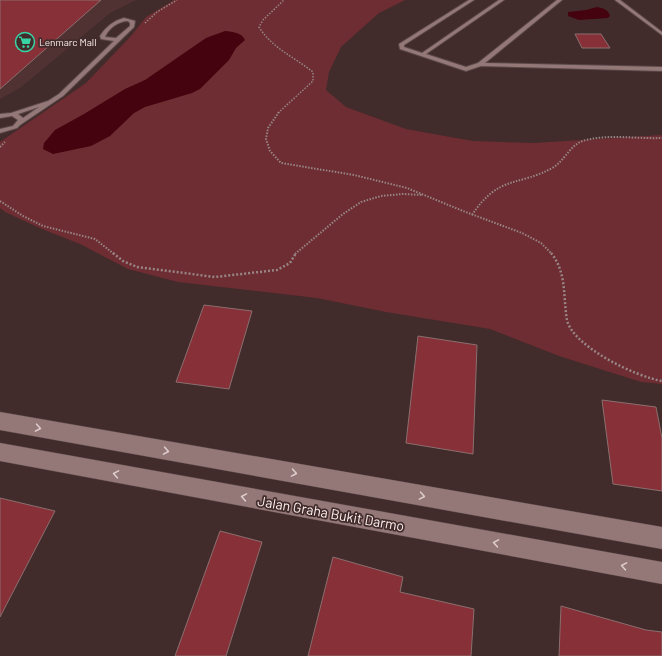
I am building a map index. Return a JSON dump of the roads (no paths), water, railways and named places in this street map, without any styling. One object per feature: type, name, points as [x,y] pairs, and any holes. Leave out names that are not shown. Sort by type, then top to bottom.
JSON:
[{"type":"street","points":[[0,421],[662,538]]},
{"type":"street","name":"Jalan Graha Bukit Darmo","points":[[0,452],[662,573]]},
{"type":"lane","points":[[472,0],[401,45],[402,48],[466,70],[480,64],[560,0]]},
{"type":"lane","points":[[422,55],[502,0]]},
{"type":"lane","points":[[617,0],[662,34]]},
{"type":"lane","points":[[0,131],[9,130],[66,91],[118,40],[132,26],[134,22],[130,20],[122,20],[116,22],[102,36],[103,38],[118,40]]},
{"type":"lane","points":[[480,64],[662,70]]},
{"type":"lane","points":[[0,116],[51,102]]},
{"type":"lane","points":[[11,114],[20,117],[20,123]]},
{"type":"place","name":"Lenmarc Mall","points":[[25,42]]}]
